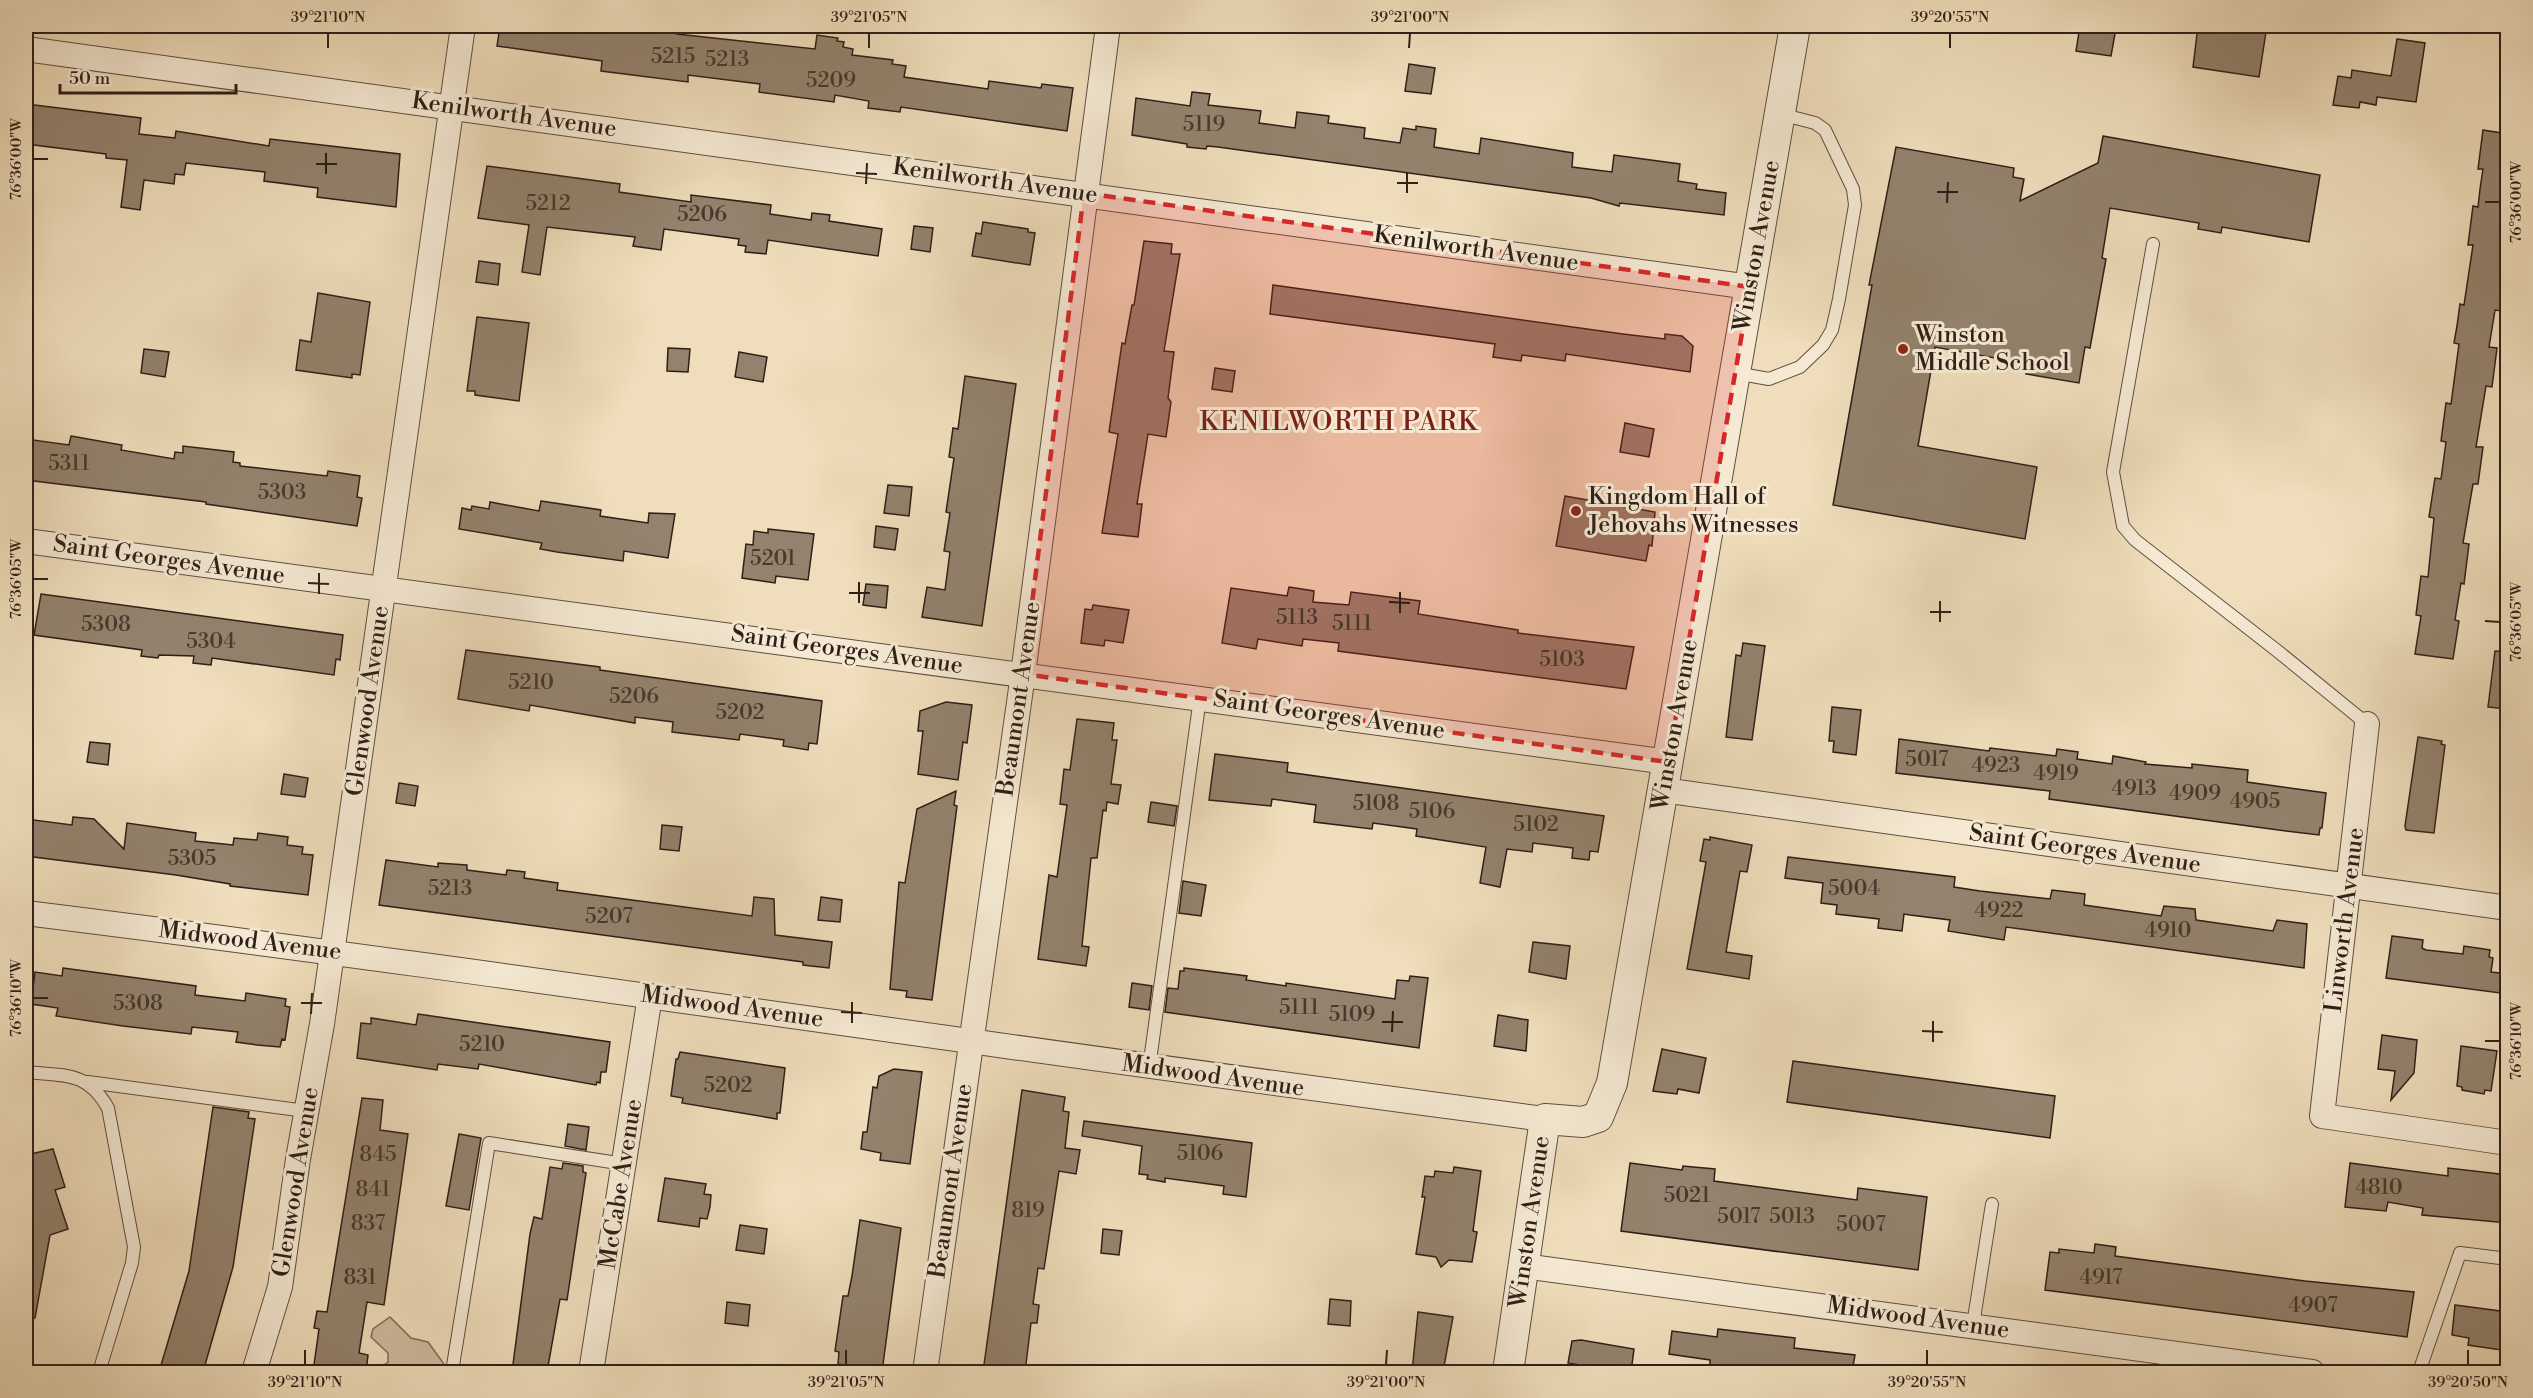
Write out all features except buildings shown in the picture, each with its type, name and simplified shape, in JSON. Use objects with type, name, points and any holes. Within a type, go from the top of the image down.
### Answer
[{"type":"street","name":"Glenwood Avenue","points":[[254,1372],[280,1287],[306,1111],[333,952],[463,26]]},
{"type":"street","name":"Beaumont Avenue","points":[[924,1372],[1023,674],[1084,194],[1108,26]]},
{"type":"street","name":"Winston Avenue","points":[[1508,1372],[1545,1119],[1583,1122],[1598,1117],[1612,1083],[1795,26]]},
{"type":"street","name":"Kenilworth Avenue","points":[[26,49],[1750,287]]},
{"type":"street","name":"Saint Georges Avenue","points":[[26,541],[1200,698],[2349,886],[2508,908]]},
{"type":"street","name":"Linworth Avenue","points":[[2367,724],[2322,1116],[2508,1143]]},
{"type":"street","name":"Midwood Avenue","points":[[26,914],[333,952],[971,1040],[1149,1068],[1545,1119]]},
{"type":"street","name":"McCabe Avenue","points":[[591,1372],[650,996]]},
{"type":"street","name":"Midwood Avenue","points":[[1523,1266],[2312,1372]]},
{"type":"lane","points":[[1735,373],[1769,379],[1800,367],[1823,345],[1832,330],[1839,299],[1855,205],[1853,189],[1825,130],[1815,123],[1780,114]]},
{"type":"lane","points":[[2153,244],[2113,472],[2123,526],[2135,540],[2280,652],[2367,724]]},
{"type":"lane","points":[[1149,1068],[1200,698]]},
{"type":"lane","points":[[26,1072],[306,1111]]},
{"type":"lane","points":[[87,1082],[99,1091],[108,1108],[134,1247],[132,1263],[99,1372]]},
{"type":"lane","points":[[452,1372],[489,1143],[624,1164]]},
{"type":"lane","points":[[1973,1325],[1992,1204]]},
{"type":"lane","points":[[2419,1372],[2460,1253],[2508,1259]]},
{"type":"highlighted area","points":[[1084,193],[1750,287],[1668,762],[1023,674]]},
{"type":"shaded area","points":[[390,1317],[411,1338],[428,1342],[444,1364],[441,1372],[374,1372],[388,1362],[388,1353],[371,1337],[373,1329]]},
{"type":"place","name":"Winston Middle School","points":[[1903,349]]},
{"type":"place","name":"Kingdom Hall of Jehovahs Witnesses","points":[[1576,511]]},
{"type":"district","name":"KENILWORTH PARK","points":[[1339,422]]}]
